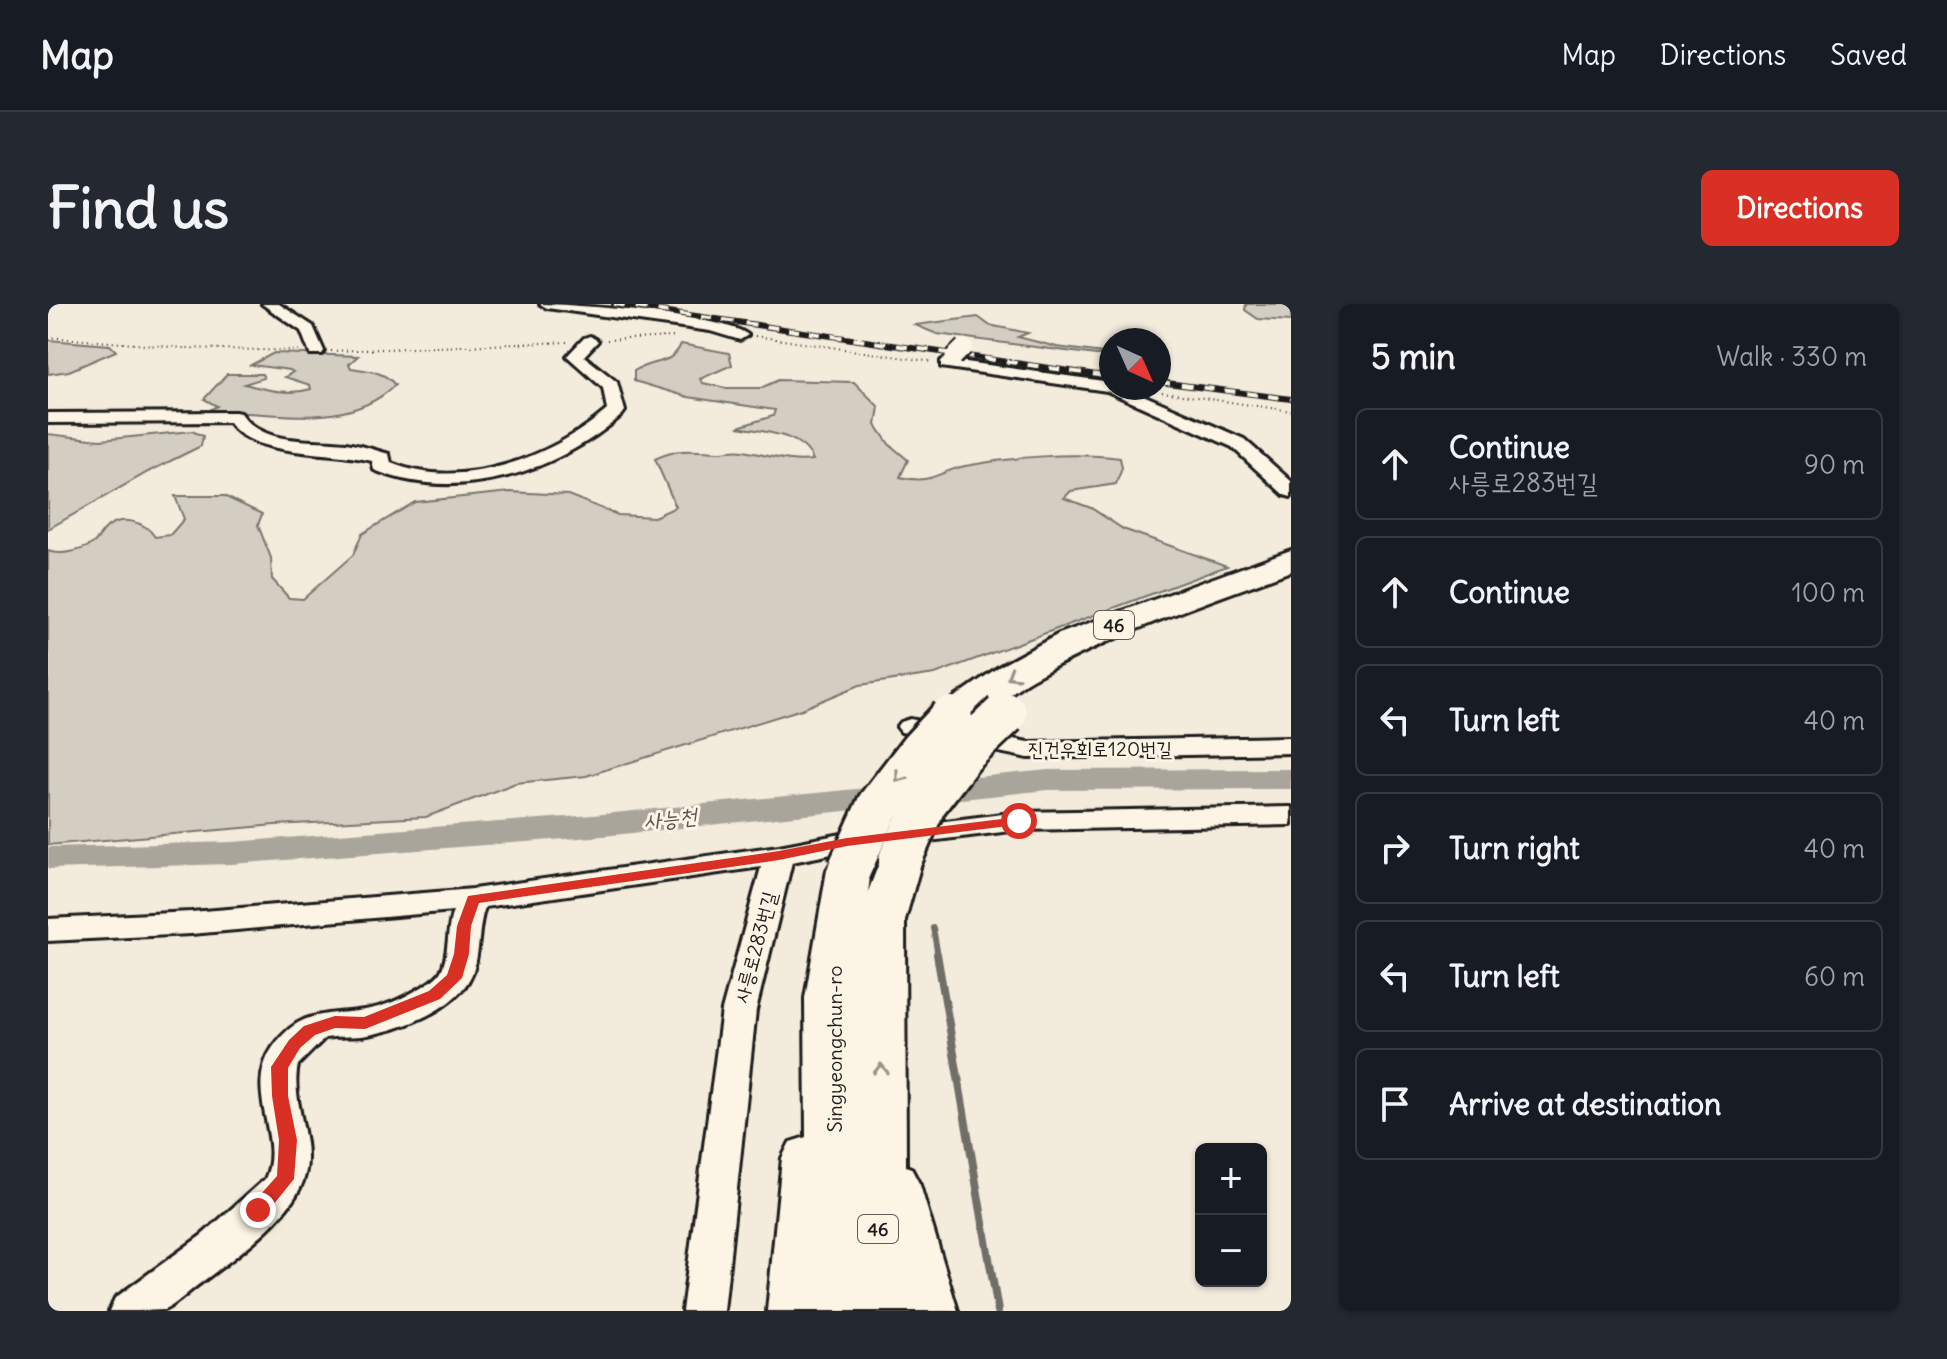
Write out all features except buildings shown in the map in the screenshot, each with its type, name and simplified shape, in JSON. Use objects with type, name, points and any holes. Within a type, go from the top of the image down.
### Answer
[{"type":"highway","name":"Singyeongchun-ro","points":[[837,1311],[830,998],[849,870],[878,806],[921,750],[951,718],[1013,674],[1072,642],[1291,560]]},
{"type":"highway","name":"46","points":[[876,1311],[882,920],[900,860],[925,803],[962,755],[1040,686],[1081,662],[1141,634],[1291,576]]},
{"type":"highway","points":[[798,1311],[812,1134],[833,1077]]},
{"type":"highway","points":[[880,1147],[927,1311]]},
{"type":"street","points":[[269,304],[308,329],[316,351]]},
{"type":"street","points":[[547,304],[700,325],[740,335]]},
{"type":"street","points":[[48,418],[70,420],[167,414],[235,417],[244,431],[272,442],[349,449],[382,458],[381,466],[411,477],[468,477],[562,451],[616,411],[611,386],[575,356],[590,341]]},
{"type":"street","points":[[963,348],[947,364],[1099,386]]},
{"type":"street","points":[[1139,400],[1238,443],[1291,491]]},
{"type":"street","name":"진건우회로120번길","points":[[910,727],[1028,750],[1291,745]]},
{"type":"street","points":[[48,930],[191,923],[473,899],[779,855],[847,842],[1019,821],[1291,816]]},
{"type":"street","name":"사릉로283번길","points":[[703,1311],[739,1010],[779,855]]},
{"type":"street","points":[[130,1311],[210,1253],[258,1210],[285,1179],[288,1140],[280,1096],[279,1067],[295,1044],[309,1031],[335,1022],[365,1023],[434,995],[454,978],[464,926],[473,899]]},
{"type":"path","points":[[1171,393],[1291,411]]},
{"type":"shaded area","points":[[1246,304],[1291,304],[1291,321],[1258,319],[1245,310]]},
{"type":"shaded area","points":[[978,317],[989,325],[1028,333],[1018,337],[1099,355],[937,334],[915,325]]},
{"type":"shaded area","points":[[48,340],[110,345],[116,351],[69,371],[48,374]]},
{"type":"shaded area","points":[[681,344],[729,353],[732,365],[700,379],[703,383],[726,388],[761,388],[778,380],[854,382],[879,407],[876,425],[889,444],[908,460],[900,477],[927,479],[965,466],[1022,458],[1082,455],[1120,458],[1122,468],[1116,484],[1071,491],[1064,498],[1091,508],[1123,529],[1227,566],[935,674],[860,685],[802,709],[586,776],[516,783],[426,817],[275,825],[48,845],[48,551],[64,553],[82,549],[94,543],[111,524],[124,521],[138,523],[155,537],[170,535],[184,519],[175,496],[224,496],[262,514],[258,525],[271,558],[272,579],[289,598],[303,599],[353,555],[362,534],[415,502],[510,492],[568,495],[618,515],[654,517],[676,507],[655,459],[664,455],[686,451],[737,450],[786,460],[813,460],[808,451],[791,439],[738,427],[773,416],[775,410],[688,397],[634,381],[634,371],[673,356]]},
{"type":"shaded area","points":[[274,353],[358,356],[349,364],[351,368],[381,374],[395,385],[375,400],[331,414],[307,416],[212,412],[211,409],[217,406],[204,399],[227,374],[262,374],[264,378],[244,384],[269,390],[294,392],[311,389],[310,385],[285,377],[293,372],[290,370],[251,365]]},
{"type":"shaded area","points":[[192,431],[203,436],[201,446],[148,472],[48,529],[48,434],[100,440]]},
{"type":"waterway","name":"사능천","points":[[48,858],[232,853],[593,826],[1048,780],[1291,779]]},
{"type":"waterway","points":[[933,928],[938,956]]},
{"type":"waterway","points":[[937,954],[998,1311]]},
{"type":"railway","points":[[614,304],[1099,375]]},
{"type":"railway","points":[[1171,384],[1291,399]]},
{"type":"route","points":[[258,1210],[285,1179],[288,1140],[280,1096],[279,1067],[295,1044],[309,1031],[335,1022],[365,1023],[390,1015],[434,995],[454,978],[464,926],[473,899],[779,855],[847,842],[1019,821]]}]
